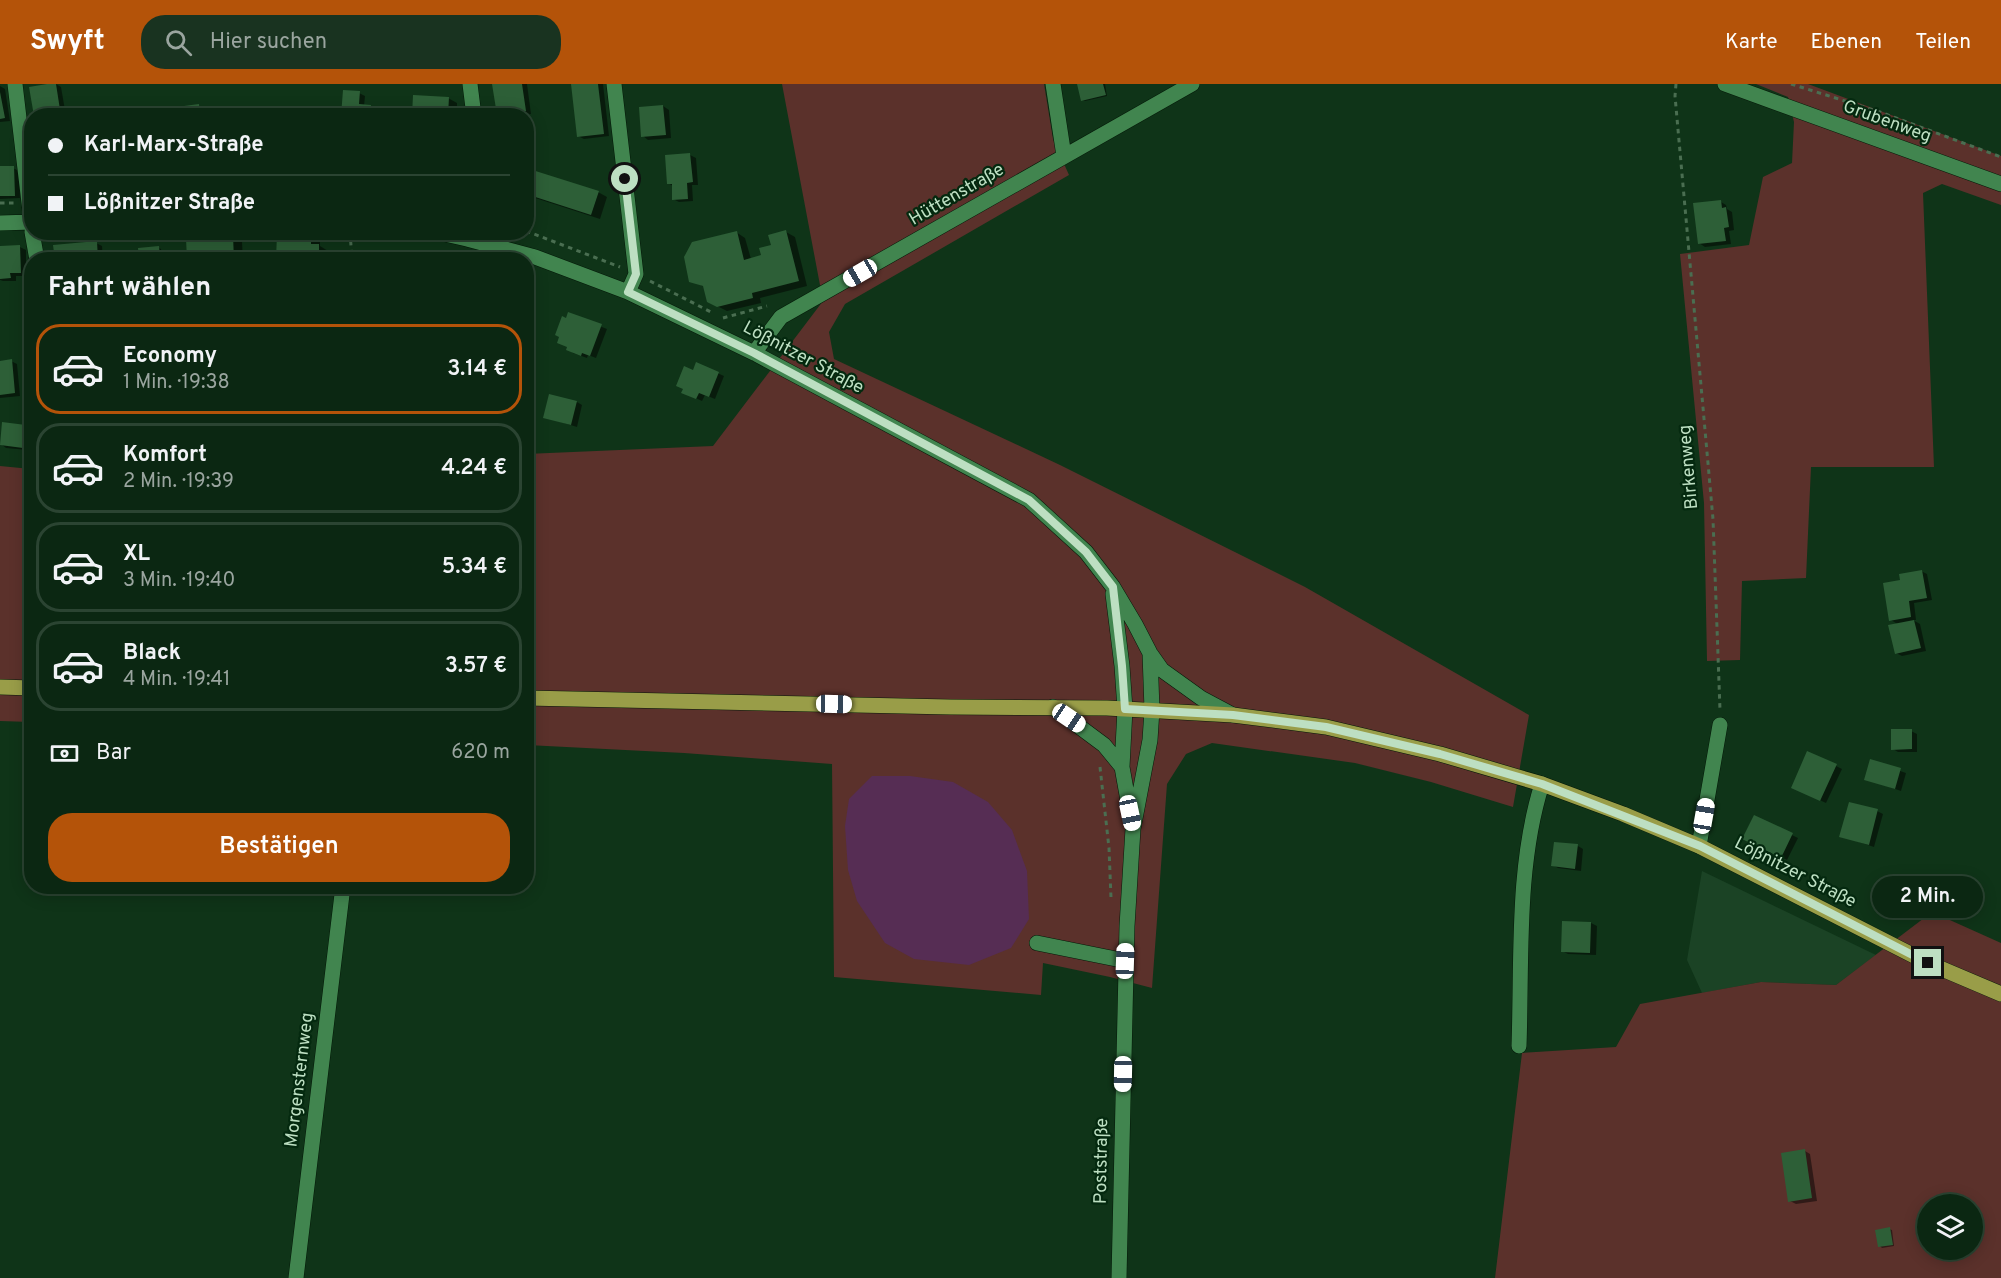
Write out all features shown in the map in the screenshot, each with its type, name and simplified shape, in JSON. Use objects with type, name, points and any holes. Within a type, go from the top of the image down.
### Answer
[{"type":"main road","points":[[0,687],[24,688]]},
{"type":"main road","name":"Lößnitzer Straße","points":[[534,698],[1125,709],[1233,715],[1326,727],[1440,754],[1542,784],[1700,846],[1928,963],[2001,994]]},
{"type":"street","points":[[15,84],[24,129]]},
{"type":"street","points":[[470,84],[473,108]]},
{"type":"street","points":[[614,84],[636,274],[628,292]]},
{"type":"street","points":[[1053,84],[1064,156]]},
{"type":"street","name":"Hüttenstraße","points":[[754,353],[781,317],[1192,84]]},
{"type":"street","name":"Grubenweg","points":[[1725,84],[2001,184]]},
{"type":"street","points":[[0,223],[24,225]]},
{"type":"street","name":"Lößnitzer Straße","points":[[481,240],[519,252]]},
{"type":"street","name":"Lößnitzer Straße","points":[[534,257],[628,292],[754,353],[1029,500],[1086,552],[1113,587],[1162,670],[1177,682],[1233,715]]},
{"type":"street","points":[[1113,587],[1125,709]]},
{"type":"street","name":"Lößnitzer Straße","points":[[1150,653],[1152,710]]},
{"type":"street","points":[[1053,708],[1104,745],[1122,767]]},
{"type":"street","name":"Poststraße","points":[[1125,709],[1122,767],[1133,829]]},
{"type":"street","name":"Poststraße","points":[[1119,1278],[1127,926],[1133,829],[1146,768],[1152,710]]},
{"type":"street","points":[[1700,846],[1720,725]]},
{"type":"street","points":[[1519,1046],[1524,864],[1533,813],[1542,784]]},
{"type":"street","name":"Morgensternweg","points":[[296,1278],[342,894]]},
{"type":"street","points":[[1037,943],[1125,961]]},
{"type":"path","name":"Birkenweg","points":[[1676,84],[1675,96],[1713,519],[1720,725]]},
{"type":"path","points":[[1791,84],[1880,112],[2001,157]]},
{"type":"path","points":[[534,234],[636,274],[723,318]]},
{"type":"path","points":[[1104,745],[1099,774],[1108,838],[1110,895],[1127,926]]},
{"type":"shaded area","points":[[782,84],[1044,84],[1053,139],[1069,175],[845,304],[829,332],[834,359],[1060,465],[1305,587],[1529,715],[1513,807],[1431,782],[1355,763],[1212,743],[1186,754],[1167,784],[1152,988],[1043,963],[1041,995],[834,977],[832,764],[534,745],[534,454],[713,446],[823,301]]},
{"type":"shaded area","points":[[1756,84],[1808,84],[2001,156],[2001,205],[1942,184],[1923,193],[1934,467],[1811,467],[1806,578],[1742,581],[1740,660],[1707,661],[1704,503],[1680,254],[1749,245],[1763,177],[1792,163],[1794,122],[1788,97]]},
{"type":"shaded area","points":[[0,466],[24,468],[24,722],[0,721]]},
{"type":"shaded area","points":[[872,776],[910,776],[953,782],[988,802],[1012,830],[1027,871],[1029,919],[1011,948],[969,965],[914,959],[885,943],[857,901],[848,870],[845,826],[849,799]]},
{"type":"shaded area","points":[[1702,871],[1876,955],[1836,985],[1761,982],[1702,993],[1687,960]]},
{"type":"shaded area","points":[[1932,912],[2001,943],[2001,1278],[1495,1278],[1522,1053],[1616,1047],[1640,1004],[1761,982],[1836,985]]},
{"type":"building","points":[[56,84],[60,108],[33,108],[29,87]]},
{"type":"building","points":[[492,84],[522,84],[526,108],[496,108]]},
{"type":"building","points":[[571,84],[598,84],[604,134],[577,137]]},
{"type":"building","points":[[1077,84],[1103,84],[1106,95],[1081,101]]},
{"type":"building","points":[[343,90],[360,91],[359,104],[371,105],[371,108],[342,108]]},
{"type":"building","points":[[0,92],[5,118],[0,119]]},
{"type":"building","points":[[413,95],[449,97],[448,108],[412,108]]},
{"type":"building","points":[[199,104],[199,108],[169,108]]},
{"type":"building","points":[[663,105],[666,135],[641,137],[639,107]]},
{"type":"building","points":[[690,153],[693,182],[687,183],[688,199],[672,200],[672,184],[667,184],[665,155]]},
{"type":"building","points":[[0,166],[14,166],[15,196],[0,196]]},
{"type":"building","points":[[534,171],[599,191],[591,215],[534,197]]},
{"type":"building","points":[[1721,200],[1722,208],[1726,207],[1729,227],[1724,228],[1726,241],[1698,244],[1693,203]]},
{"type":"building","points":[[786,230],[799,281],[752,293],[753,298],[717,307],[707,302],[703,286],[689,282],[684,257],[692,242],[737,231],[744,260],[761,255],[759,248],[771,245],[768,235]]},
{"type":"building","points":[[186,240],[233,240],[234,252],[187,252]]},
{"type":"building","points":[[277,240],[311,240],[311,244],[319,244],[319,251],[327,252],[276,252]]},
{"type":"building","points":[[97,241],[98,252],[54,252],[53,245]]},
{"type":"building","points":[[20,245],[21,273],[10,273],[11,278],[0,279],[0,246]]},
{"type":"building","points":[[159,246],[160,252],[138,252],[138,248]]},
{"type":"building","points":[[568,312],[602,324],[590,356],[582,353],[581,356],[566,350],[567,347],[557,343],[559,337],[555,335],[562,316],[566,318]]},
{"type":"building","points":[[12,359],[15,393],[0,395],[0,361]]},
{"type":"building","points":[[696,362],[719,372],[709,397],[699,393],[696,399],[681,393],[683,389],[676,386],[684,366],[693,370]]},
{"type":"building","points":[[549,394],[577,401],[571,425],[543,418]]},
{"type":"building","points":[[2,422],[24,425],[23,448],[0,445]]},
{"type":"building","points":[[1922,570],[1927,598],[1909,601],[1911,617],[1889,621],[1883,583],[1900,580],[1899,574]]},
{"type":"building","points":[[1914,620],[1921,648],[1895,654],[1888,625]]},
{"type":"building","points":[[1891,729],[1912,729],[1912,749],[1891,750]]},
{"type":"building","points":[[1807,751],[1837,764],[1820,801],[1791,788]]},
{"type":"building","points":[[1870,759],[1901,768],[1895,789],[1864,780]]},
{"type":"building","points":[[1849,802],[1878,809],[1869,845],[1839,837]]},
{"type":"building","points":[[1754,815],[1793,833],[1781,858],[1742,839]]},
{"type":"building","points":[[1554,842],[1578,844],[1575,869],[1551,866]]},
{"type":"building","points":[[1562,921],[1591,922],[1590,953],[1561,952]]},
{"type":"building","points":[[1805,1149],[1812,1198],[1788,1202],[1781,1153]]},
{"type":"building","points":[[1890,1227],[1893,1245],[1878,1247],[1875,1230]]},
{"type":"route","points":[[625,179],[636,274],[628,292],[754,353],[1029,500],[1086,552],[1113,587],[1125,709],[1233,715],[1326,727],[1440,754],[1542,784],[1700,846],[1928,963]]}]
